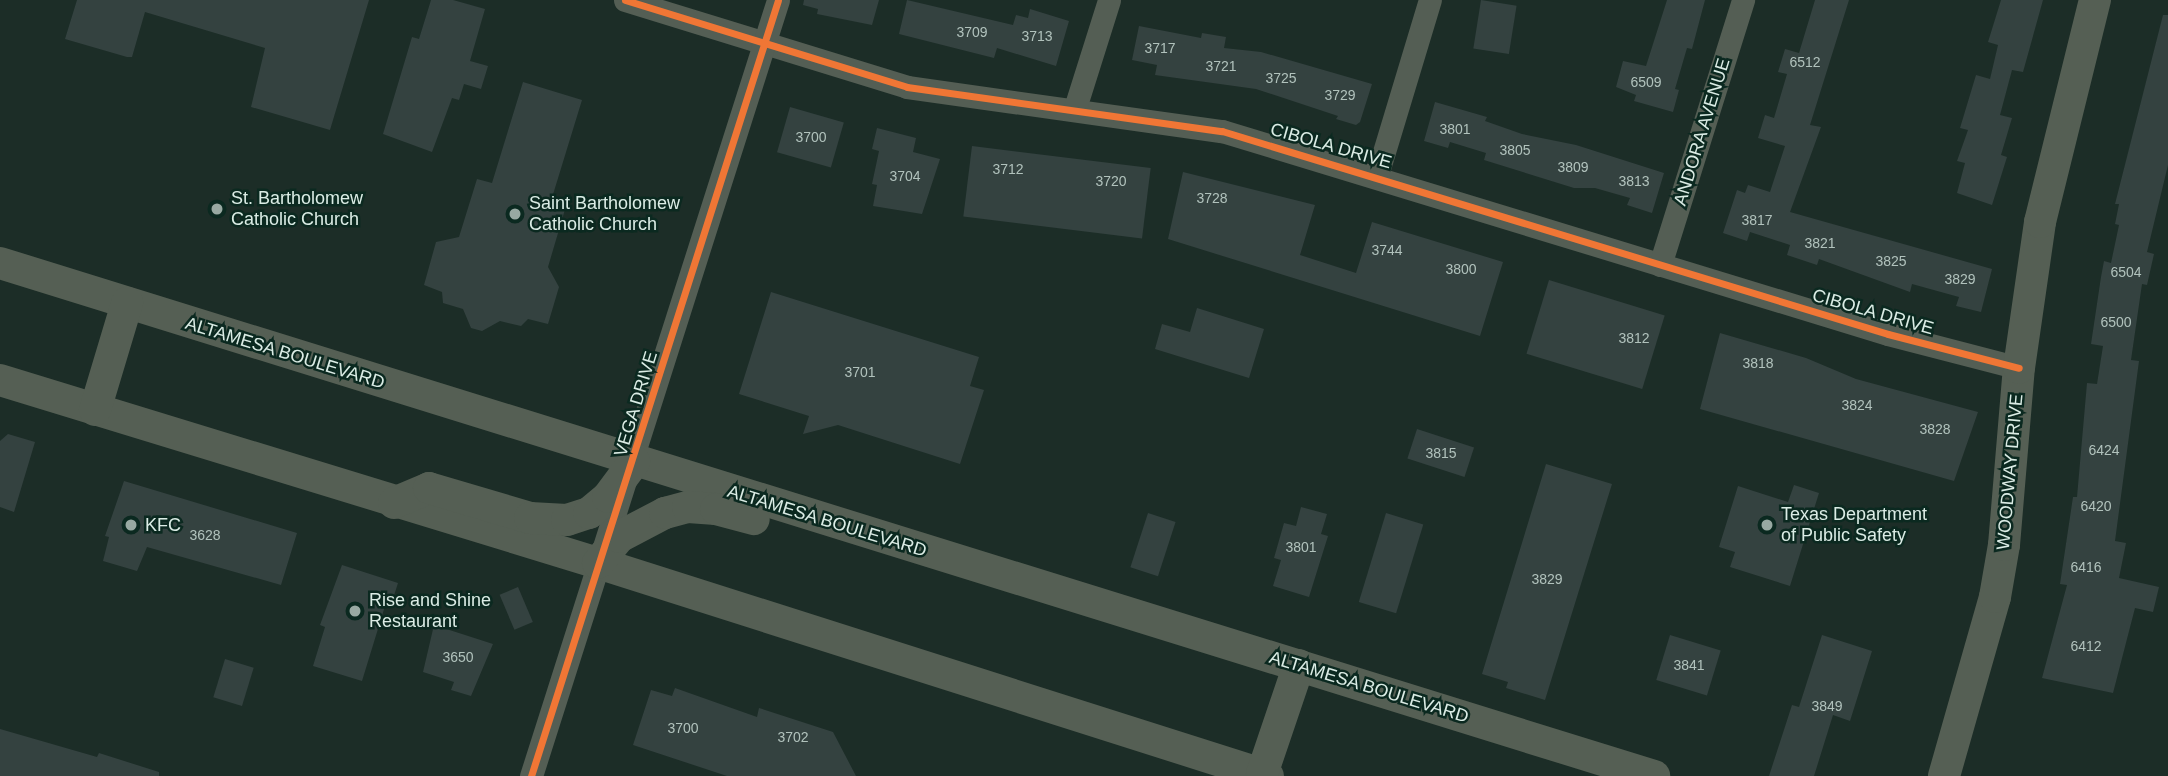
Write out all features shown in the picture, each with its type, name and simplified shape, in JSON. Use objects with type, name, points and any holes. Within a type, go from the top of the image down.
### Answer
[{"type":"main road","name":"WOODWAY DRIVE","points":[[1944,776],[1999,577],[2019,368],[2053,158],[2095,0]]},
{"type":"main road","name":"ALTAMESA BOULEVARD","points":[[0,263],[634,462],[1298,665],[1578,765],[1654,776]]},
{"type":"main road","points":[[95,410],[127,303]]},
{"type":"main road","points":[[0,380],[394,503],[598,563],[1265,775],[1298,665]]},
{"type":"main road","points":[[394,503],[429,488],[530,518],[567,520],[589,513],[607,497],[634,462]]},
{"type":"main road","points":[[598,563],[619,537],[665,513],[688,507],[716,509],[804,533],[865,533]]},
{"type":"street","name":"CIBOLA DRIVE","points":[[625,0],[907,87],[1075,108],[1222,131],[1377,175],[1888,334],[2019,368]]},
{"type":"street","name":"VEGA DRIVE","points":[[531,776],[598,563],[634,462],[778,0]]},
{"type":"street","points":[[1075,108],[1109,0]]},
{"type":"street","points":[[1377,175],[1430,0]]},
{"type":"street","name":"ANDORA AVENUE","points":[[1660,265],[1743,0]]},
{"type":"building","points":[[77,0],[369,0],[330,130],[251,107],[265,48],[145,12],[132,57],[127,57],[65,39]]},
{"type":"building","points":[[431,0],[453,0],[485,9],[470,61],[488,66],[481,89],[464,84],[459,100],[452,98],[432,152],[383,134],[412,37],[419,39]]},
{"type":"building","points":[[804,0],[879,0],[872,25],[817,14],[818,9],[803,5]]},
{"type":"building","points":[[907,0],[1013,25],[1016,15],[1028,18],[1030,9],[1069,21],[1056,66],[997,48],[994,58],[899,34]]},
{"type":"building","points":[[1481,0],[1517,6],[1509,54],[1473,48]]},
{"type":"building","points":[[1667,0],[1705,0],[1692,49],[1687,48],[1675,89],[1679,90],[1673,112],[1634,101],[1636,95],[1616,87],[1623,61],[1646,66]]},
{"type":"building","points":[[1815,0],[1849,0],[1810,125],[1821,127],[1790,212],[1992,269],[1981,312],[1956,306],[1959,297],[1912,284],[1910,292],[1819,259],[1817,265],[1787,255],[1790,245],[1750,232],[1747,241],[1723,233],[1737,190],[1745,193],[1748,185],[1770,192],[1785,146],[1758,138],[1765,115],[1774,118],[1787,74],[1778,72],[1785,49],[1799,53]]},
{"type":"building","points":[[2001,0],[2043,0],[2023,72],[2012,70],[2000,115],[2012,118],[2001,155],[2007,157],[1992,205],[1957,193],[1965,163],[1957,161],[1968,130],[1960,128],[1976,75],[1990,79],[1998,45],[1988,42]]},
{"type":"building","points":[[2163,15],[2168,15],[2168,165],[2147,252],[2154,254],[2147,285],[2142,284],[2131,360],[2139,361],[2115,541],[2126,543],[2119,578],[2159,587],[2153,612],[2135,608],[2113,693],[2042,678],[2067,585],[2060,584],[2073,497],[2077,497],[2087,383],[2097,384],[2103,346],[2091,344],[2101,277],[2104,261],[2111,263],[2119,225],[2115,224],[2119,204],[2115,204]]},
{"type":"building","points":[[1139,26],[1201,38],[1202,33],[1226,37],[1224,48],[1261,52],[1372,84],[1360,122],[1356,125],[1336,119],[1338,116],[1256,89],[1155,75],[1157,65],[1132,60]]},
{"type":"building","name":"Saint Bartholomew Catholic Church","points":[[523,82],[582,100],[551,201],[566,206],[548,267],[559,287],[548,324],[528,319],[521,326],[500,321],[482,331],[471,328],[463,309],[443,303],[442,292],[424,285],[436,242],[459,237],[477,179],[492,183]]},
{"type":"building","points":[[1435,102],[1487,117],[1485,121],[1522,134],[1576,145],[1664,173],[1652,213],[1627,205],[1630,198],[1595,188],[1574,188],[1484,160],[1486,153],[1450,142],[1448,148],[1424,141]]},
{"type":"building","points":[[790,107],[844,122],[831,168],[777,152]]},
{"type":"building","points":[[877,128],[916,138],[913,152],[940,159],[922,214],[873,206],[877,185],[872,184],[879,151],[872,149]]},
{"type":"building","points":[[972,146],[1151,168],[1142,238],[963,216]]},
{"type":"building","points":[[1183,172],[1315,205],[1300,255],[1356,273],[1372,222],[1503,262],[1480,336],[1168,239]]},
{"type":"building","points":[[1549,280],[1665,315],[1642,389],[1526,354]]},
{"type":"building","points":[[771,292],[979,357],[970,386],[984,390],[960,464],[838,425],[803,434],[809,416],[739,394]]},
{"type":"building","points":[[1197,308],[1264,329],[1249,378],[1155,349],[1162,324],[1190,332]]},
{"type":"building","points":[[1720,333],[1806,358],[1856,379],[1978,412],[1954,481],[1700,409]]},
{"type":"building","points":[[1417,429],[1474,448],[1464,477],[1407,458]]},
{"type":"building","points":[[8,434],[35,442],[14,512],[0,507],[0,441]]},
{"type":"building","points":[[1546,464],[1612,484],[1545,700],[1506,688],[1508,682],[1482,674]]},
{"type":"building","points":[[124,481],[297,533],[281,585],[147,547],[137,571],[103,561],[109,537],[105,536]]},
{"type":"building","name":"Texas Department of Public Safety","points":[[1794,485],[1819,493],[1790,586],[1730,567],[1735,552],[1719,547],[1738,486],[1788,502]]},
{"type":"building","points":[[1301,507],[1327,514],[1321,534],[1328,536],[1309,597],[1273,586],[1281,560],[1274,558],[1284,523],[1296,526]]},
{"type":"building","points":[[1148,513],[1176,522],[1158,576],[1130,567]]},
{"type":"building","points":[[1386,513],[1423,524],[1396,613],[1359,602]]},
{"type":"building","points":[[342,565],[398,583],[390,608],[385,606],[362,681],[313,666],[325,627],[320,625]]},
{"type":"building","points":[[518,587],[533,622],[514,630],[500,595]]},
{"type":"building","points":[[434,625],[493,644],[471,696],[451,690],[454,682],[423,672]]},
{"type":"building","points":[[1670,635],[1721,650],[1707,695],[1656,680]]},
{"type":"building","points":[[1822,635],[1872,651],[1850,721],[1833,715],[1814,776],[1769,776],[1792,705],[1799,707]]},
{"type":"building","points":[[225,659],[254,668],[242,706],[213,697]]},
{"type":"building","points":[[675,688],[757,717],[759,708],[833,732],[856,776],[727,776],[633,745],[651,690],[672,696]]},
{"type":"building","points":[[0,729],[97,757],[99,753],[159,772],[159,776],[0,776]]},
{"type":"cycle path","points":[[625,0],[907,87],[1222,131],[1888,334],[2019,368]]},
{"type":"cycle path","points":[[531,776],[778,0]]},
{"type":"place","name":"St. Bartholomew Catholic Church","points":[[217,209]]},
{"type":"place","name":"Saint Bartholomew Catholic Church","points":[[515,214]]},
{"type":"place","name":"KFC","points":[[131,525]]},
{"type":"place","name":"Texas Department of Public Safety","points":[[1767,525]]},
{"type":"place","name":"Rise and Shine Restaurant","points":[[355,611]]}]
